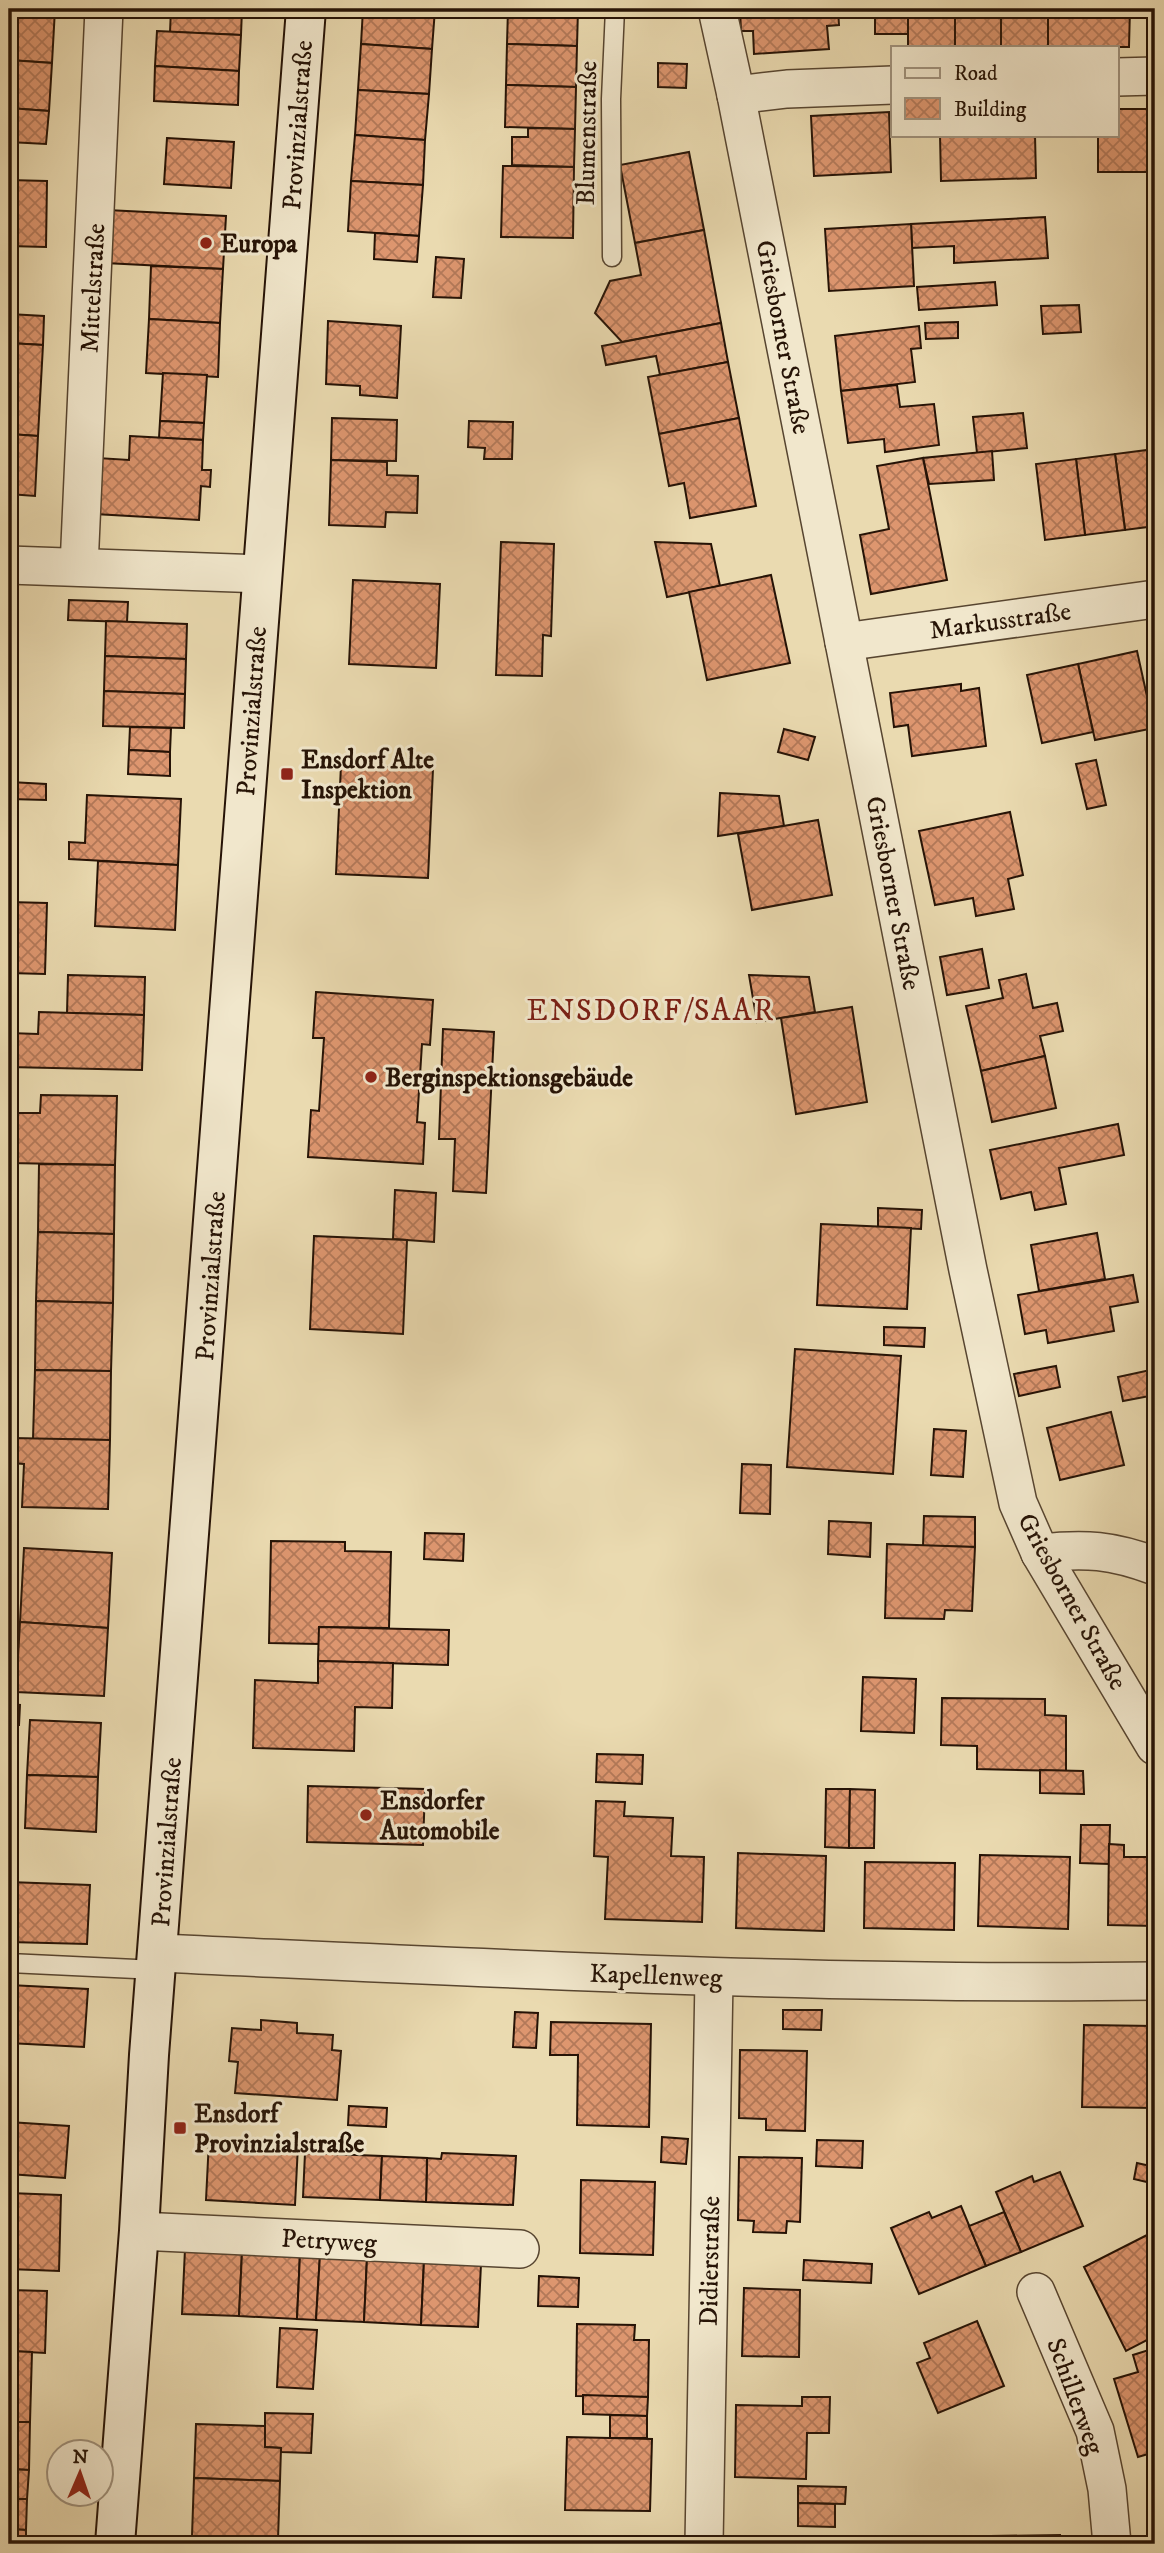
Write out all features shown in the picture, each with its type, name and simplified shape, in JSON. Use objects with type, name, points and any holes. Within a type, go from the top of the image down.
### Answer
[{"type":"main road","name":"Provinzialstraße","points":[[115,2544],[139,2231],[149,2055],[306,9]]},
{"type":"street","name":"Mittelstraße","points":[[79,567],[104,9]]},
{"type":"street","name":"Griesborner Straße","points":[[717,9],[998,1417],[1018,1503],[1040,1553],[1155,1746]]},
{"type":"street","points":[[1118,77],[1155,76]]},
{"type":"street","points":[[736,95],[787,89],[891,85]]},
{"type":"street","points":[[9,565],[261,574]]},
{"type":"street","name":"Markusstraße","points":[[844,642],[1155,599]]},
{"type":"street","points":[[1040,1553],[1074,1549],[1122,1554],[1155,1566]]},
{"type":"street","name":"Kapellenweg","points":[[157,1961],[714,1978],[1062,1983],[1155,1981]]},
{"type":"street","name":"Didierstraße","points":[[704,2544],[714,1978]]},
{"type":"street","name":"Petryweg","points":[[139,2231],[520,2249]]},
{"type":"street","name":"Schillerweg","points":[[1036,2292],[1095,2431],[1107,2489],[1112,2544]]},
{"type":"lane","name":"Blumenstraße","points":[[612,257],[611,99],[615,9]]},
{"type":"lane","points":[[9,1963],[157,1961]]},
{"type":"building","points":[[9,9],[55,9],[52,63],[9,60]]},
{"type":"building","points":[[171,9],[242,9],[241,35],[170,32]]},
{"type":"building","points":[[363,9],[435,9],[432,49],[361,44]]},
{"type":"building","points":[[508,9],[578,9],[577,46],[507,44]]},
{"type":"building","points":[[740,9],[838,9],[839,25],[827,26],[829,49],[754,54],[753,31],[741,31]]},
{"type":"building","points":[[875,9],[908,9],[908,34],[875,34]]},
{"type":"building","points":[[908,9],[955,9],[955,46],[908,46]]},
{"type":"building","points":[[955,9],[1001,9],[1001,46],[955,46]]},
{"type":"building","points":[[1001,9],[1048,9],[1048,46],[1001,46]]},
{"type":"building","points":[[1048,9],[1130,9],[1129,47],[1048,46]]},
{"type":"building","points":[[157,31],[241,35],[239,71],[155,66]]},
{"type":"building","points":[[361,44],[432,49],[429,94],[358,90]]},
{"type":"building","points":[[507,44],[577,46],[576,87],[506,85]]},
{"type":"building","points":[[9,60],[52,63],[49,111],[9,108]]},
{"type":"building","points":[[658,63],[687,64],[686,88],[658,87]]},
{"type":"building","points":[[155,66],[239,71],[238,105],[154,101]]},
{"type":"building","points":[[506,85],[576,87],[575,129],[505,127]]},
{"type":"building","points":[[358,90],[429,94],[425,140],[355,135]]},
{"type":"building","points":[[9,108],[49,111],[46,144],[9,142]]},
{"type":"building","points":[[1118,109],[1151,109],[1152,172],[1098,172],[1098,136],[1118,136]]},
{"type":"building","points":[[1151,109],[1155,109],[1155,172],[1152,172]]},
{"type":"building","points":[[889,112],[891,172],[814,176],[811,116]]},
{"type":"building","points":[[528,128],[575,129],[574,167],[512,165],[512,137],[528,137]]},
{"type":"building","points":[[355,135],[425,140],[423,185],[351,181]]},
{"type":"building","points":[[940,136],[1035,136],[1036,178],[941,181]]},
{"type":"building","points":[[167,138],[234,142],[231,188],[164,184]]},
{"type":"building","points":[[689,152],[704,230],[635,243],[620,165]]},
{"type":"building","points":[[503,166],[574,167],[573,238],[501,237]]},
{"type":"building","points":[[9,180],[47,181],[46,247],[9,246]]},
{"type":"building","points":[[351,181],[423,185],[419,236],[348,231]]},
{"type":"building","points":[[107,210],[226,216],[223,269],[105,263]]},
{"type":"building","points":[[1045,217],[1048,258],[954,263],[954,246],[912,248],[911,224]]},
{"type":"building","points":[[911,224],[914,286],[829,291],[825,229]]},
{"type":"building","points":[[704,230],[721,323],[622,342],[595,313],[610,281],[641,275],[635,243]]},
{"type":"building","points":[[375,233],[419,236],[417,262],[374,259]]},
{"type":"building","points":[[436,257],[464,259],[461,298],[433,297]]},
{"type":"building","points":[[151,266],[223,269],[220,323],[149,319]]},
{"type":"building","points":[[995,282],[997,305],[919,310],[917,287]]},
{"type":"building","points":[[1079,305],[1081,332],[1043,334],[1041,306]]},
{"type":"building","points":[[9,314],[44,316],[43,345],[9,343]]},
{"type":"building","points":[[149,319],[220,323],[218,377],[146,373]]},
{"type":"building","points":[[328,321],[401,326],[397,398],[360,395],[360,386],[326,384]]},
{"type":"building","points":[[958,322],[958,338],[926,339],[925,323]]},
{"type":"building","points":[[721,323],[728,362],[660,375],[656,356],[606,365],[602,346]]},
{"type":"building","points":[[919,326],[921,348],[911,349],[915,382],[841,391],[835,336]]},
{"type":"building","points":[[9,343],[43,345],[38,436],[9,434]]},
{"type":"building","points":[[728,362],[739,418],[659,434],[648,377]]},
{"type":"building","points":[[163,373],[207,375],[204,423],[160,421]]},
{"type":"building","points":[[897,385],[900,407],[934,404],[939,445],[885,452],[884,439],[848,443],[841,391]]},
{"type":"building","points":[[1023,413],[1027,448],[977,453],[973,417]]},
{"type":"building","points":[[332,418],[397,420],[396,461],[331,460]]},
{"type":"building","points":[[739,418],[756,506],[690,518],[684,483],[669,486],[659,434]]},
{"type":"building","points":[[160,421],[204,423],[203,440],[159,438]]},
{"type":"building","points":[[469,421],[513,422],[512,459],[484,459],[485,448],[468,447]]},
{"type":"building","points":[[9,434],[38,436],[35,496],[9,494]]},
{"type":"building","points":[[130,436],[203,440],[202,470],[211,470],[210,487],[201,486],[199,520],[95,514],[98,458],[129,460]]},
{"type":"building","points":[[1155,449],[1155,526],[1125,530],[1115,454]]},
{"type":"building","points":[[992,451],[994,480],[929,484],[923,458]]},
{"type":"building","points":[[1115,454],[1125,530],[1085,535],[1076,459]]},
{"type":"building","points":[[923,458],[947,580],[871,594],[860,535],[889,529],[877,466]]},
{"type":"building","points":[[1076,459],[1085,535],[1045,540],[1036,464]]},
{"type":"building","points":[[331,460],[387,462],[387,475],[418,476],[417,513],[386,512],[385,527],[329,525]]},
{"type":"building","points":[[501,542],[554,544],[551,636],[543,635],[542,676],[496,675]]},
{"type":"building","points":[[655,542],[711,544],[720,586],[667,597]]},
{"type":"building","points":[[771,575],[790,663],[707,680],[689,592]]},
{"type":"building","points":[[353,580],[440,584],[436,668],[349,664]]},
{"type":"building","points":[[69,600],[128,602],[127,622],[68,620]]},
{"type":"building","points":[[9,616],[16,616],[15,687],[9,687]]},
{"type":"building","points":[[106,621],[187,624],[186,659],[105,656]]},
{"type":"building","points":[[1137,651],[1154,728],[1095,740],[1078,664]]},
{"type":"building","points":[[105,656],[186,659],[185,694],[104,691]]},
{"type":"building","points":[[1078,664],[1093,732],[1042,743],[1027,675]]},
{"type":"building","points":[[961,684],[961,691],[979,688],[986,746],[912,756],[908,725],[894,727],[890,693]]},
{"type":"building","points":[[104,691],[185,694],[184,728],[103,726]]},
{"type":"building","points":[[130,727],[171,728],[170,752],[129,750]]},
{"type":"building","points":[[784,729],[815,737],[808,760],[778,752]]},
{"type":"building","points":[[129,750],[170,752],[170,776],[128,774]]},
{"type":"building","points":[[1096,760],[1106,805],[1087,809],[1076,764]]},
{"type":"building","points":[[1155,764],[1155,791],[1148,766]]},
{"type":"building","points":[[341,765],[433,769],[428,878],[336,874]]},
{"type":"building","points":[[10,782],[46,784],[46,800],[10,799]]},
{"type":"building","points":[[720,793],[779,796],[784,826],[718,836]]},
{"type":"building","points":[[87,795],[181,799],[178,865],[69,859],[69,842],[85,843]]},
{"type":"building","points":[[1010,812],[1023,875],[1008,879],[1014,909],[976,916],[973,898],[935,905],[919,831]]},
{"type":"building","points":[[818,820],[832,895],[752,910],[738,834]]},
{"type":"building","points":[[98,861],[178,865],[175,930],[95,926]]},
{"type":"building","points":[[9,902],[47,903],[45,974],[9,973]]},
{"type":"building","points":[[982,949],[989,988],[947,995],[940,957]]},
{"type":"building","points":[[1026,974],[1033,1008],[1057,1003],[1063,1031],[1040,1036],[1045,1056],[981,1071],[966,1006],[1003,998],[999,980]]},
{"type":"building","points":[[68,975],[145,977],[144,1015],[67,1013]]},
{"type":"building","points":[[749,975],[809,977],[815,1012],[757,1022]]},
{"type":"building","name":"Berginspektionsgebäude","points":[[316,992],[433,1000],[430,1045],[422,1044],[417,1122],[425,1123],[423,1164],[308,1157],[311,1110],[319,1111],[324,1038],[313,1038]]},
{"type":"building","points":[[852,1007],[867,1102],[796,1114],[781,1018]]},
{"type":"building","points":[[39,1012],[144,1015],[142,1070],[9,1067],[9,1033],[38,1034]]},
{"type":"building","points":[[443,1029],[494,1032],[486,1193],[453,1191],[455,1139],[439,1139]]},
{"type":"building","points":[[1045,1056],[1056,1108],[992,1122],[981,1071]]},
{"type":"building","points":[[41,1095],[117,1096],[115,1165],[9,1163],[10,1113],[40,1113]]},
{"type":"building","points":[[1118,1124],[1124,1155],[1059,1168],[1066,1204],[1035,1210],[1031,1192],[1001,1199],[990,1150]]},
{"type":"building","points":[[39,1164],[115,1165],[114,1234],[38,1232]]},
{"type":"building","points":[[395,1190],[436,1193],[434,1242],[393,1239]]},
{"type":"building","points":[[878,1208],[922,1210],[921,1229],[878,1227]]},
{"type":"building","points":[[821,1224],[911,1228],[907,1309],[817,1305]]},
{"type":"building","points":[[38,1232],[114,1234],[113,1303],[36,1301]]},
{"type":"building","points":[[1097,1233],[1105,1279],[1039,1291],[1031,1245]]},
{"type":"building","points":[[314,1236],[407,1240],[403,1334],[310,1329]]},
{"type":"building","points":[[1133,1275],[1138,1302],[1110,1307],[1114,1331],[1048,1343],[1046,1330],[1025,1334],[1018,1295]]},
{"type":"building","points":[[36,1301],[113,1303],[111,1371],[35,1370]]},
{"type":"building","points":[[884,1327],[925,1328],[924,1347],[884,1345]]},
{"type":"building","points":[[795,1349],[901,1356],[893,1474],[787,1467]]},
{"type":"building","points":[[1056,1366],[1060,1387],[1019,1396],[1014,1374]]},
{"type":"building","points":[[1155,1369],[1155,1395],[1123,1401],[1118,1377]]},
{"type":"building","points":[[35,1370],[111,1371],[110,1440],[33,1439]]},
{"type":"building","points":[[1111,1412],[1124,1465],[1060,1480],[1047,1428]]},
{"type":"building","points":[[934,1429],[966,1431],[963,1477],[931,1475]]},
{"type":"building","points":[[13,1438],[110,1440],[108,1509],[22,1507],[24,1464],[12,1463]]},
{"type":"building","points":[[742,1464],[771,1465],[770,1514],[740,1513]]},
{"type":"building","points":[[924,1516],[975,1517],[975,1547],[923,1546]]},
{"type":"building","points":[[829,1521],[871,1523],[870,1557],[828,1554]]},
{"type":"building","points":[[425,1533],[464,1534],[463,1561],[424,1559]]},
{"type":"building","points":[[271,1541],[345,1542],[345,1551],[391,1552],[389,1628],[319,1627],[319,1644],[269,1643]]},
{"type":"building","points":[[887,1544],[975,1547],[972,1611],[945,1610],[944,1619],[885,1618]]},
{"type":"building","points":[[24,1548],[112,1553],[108,1628],[20,1622]]},
{"type":"building","points":[[20,1622],[108,1628],[104,1696],[16,1692]]},
{"type":"building","points":[[319,1627],[449,1630],[448,1665],[318,1661]]},
{"type":"building","points":[[318,1661],[393,1663],[392,1708],[355,1707],[354,1751],[253,1748],[255,1680],[318,1683]]},
{"type":"building","points":[[863,1677],[916,1679],[914,1733],[861,1731]]},
{"type":"building","points":[[942,1698],[1045,1699],[1045,1715],[1066,1716],[1066,1771],[977,1769],[977,1746],[941,1745]]},
{"type":"building","points":[[9,1704],[20,1705],[19,1725],[9,1725]]},
{"type":"building","points":[[30,1720],[101,1723],[98,1777],[27,1775]]},
{"type":"building","points":[[597,1754],[643,1755],[642,1784],[596,1782]]},
{"type":"building","points":[[1040,1770],[1083,1771],[1084,1794],[1040,1793]]},
{"type":"building","points":[[27,1775],[98,1777],[96,1832],[25,1828]]},
{"type":"building","name":"Ensdorfer Automobile","points":[[308,1786],[425,1789],[423,1845],[307,1842]]},
{"type":"building","points":[[826,1789],[850,1789],[849,1848],[825,1847]]},
{"type":"building","points":[[850,1789],[875,1790],[874,1848],[849,1848]]},
{"type":"building","points":[[596,1801],[625,1802],[624,1816],[673,1818],[671,1856],[704,1857],[702,1922],[605,1919],[608,1857],[594,1856]]},
{"type":"building","points":[[1081,1825],[1110,1825],[1109,1864],[1080,1863]]},
{"type":"building","points":[[1109,1844],[1124,1845],[1124,1857],[1155,1857],[1155,1926],[1108,1925]]},
{"type":"building","points":[[738,1853],[826,1856],[824,1931],[736,1928]]},
{"type":"building","points":[[980,1855],[1070,1857],[1068,1929],[978,1926]]},
{"type":"building","points":[[865,1862],[955,1863],[954,1930],[864,1928]]},
{"type":"building","points":[[9,1882],[90,1885],[87,1944],[9,1942]]},
{"type":"building","points":[[9,1985],[88,1989],[84,2047],[9,2043]]},
{"type":"building","points":[[783,2010],[822,2010],[821,2030],[783,2029]]},
{"type":"building","points":[[515,2012],[538,2013],[536,2048],[513,2047]]},
{"type":"building","points":[[261,2020],[297,2023],[297,2033],[333,2035],[332,2050],[341,2051],[337,2100],[235,2093],[238,2062],[229,2061],[232,2028],[261,2030]]},
{"type":"building","points":[[551,2022],[651,2024],[649,2127],[577,2125],[578,2055],[550,2055]]},
{"type":"building","points":[[1084,2025],[1155,2026],[1155,2108],[1082,2107]]},
{"type":"building","points":[[740,2050],[807,2051],[805,2131],[766,2130],[766,2119],[739,2118]]},
{"type":"building","points":[[349,2106],[387,2108],[386,2127],[348,2125]]},
{"type":"building","points":[[9,2122],[69,2126],[65,2178],[9,2174]]},
{"type":"building","points":[[662,2137],[688,2139],[686,2164],[661,2162]]},
{"type":"building","points":[[209,2140],[298,2145],[295,2205],[206,2200]]},
{"type":"building","points":[[817,2140],[863,2141],[862,2168],[816,2166]]},
{"type":"building","points":[[305,2153],[382,2156],[380,2200],[303,2197]]},
{"type":"building","points":[[442,2153],[516,2156],[513,2205],[426,2202],[427,2158],[441,2159]]},
{"type":"building","points":[[382,2156],[427,2158],[426,2202],[380,2200]]},
{"type":"building","points":[[739,2157],[802,2158],[800,2222],[787,2221],[786,2233],[753,2232],[754,2221],[738,2220]]},
{"type":"building","points":[[1137,2163],[1155,2167],[1155,2184],[1134,2179]]},
{"type":"building","points":[[1060,2172],[1083,2226],[1021,2252],[996,2192],[1032,2176],[1034,2182]]},
{"type":"building","points":[[581,2180],[655,2182],[653,2255],[580,2253]]},
{"type":"building","points":[[9,2193],[61,2195],[59,2271],[9,2269]]},
{"type":"building","points":[[961,2206],[986,2266],[919,2294],[891,2228],[929,2212],[932,2218]]},
{"type":"building","points":[[1004,2212],[1021,2252],[986,2266],[969,2226]]},
{"type":"building","points":[[1155,2231],[1155,2336],[1126,2351],[1084,2267]]},
{"type":"building","points":[[185,2249],[242,2252],[239,2316],[182,2314]]},
{"type":"building","points":[[242,2252],[300,2254],[297,2319],[239,2316]]},
{"type":"building","points":[[300,2254],[320,2255],[316,2320],[297,2319]]},
{"type":"building","points":[[320,2255],[367,2258],[364,2322],[316,2320]]},
{"type":"building","points":[[367,2258],[424,2261],[421,2325],[364,2322]]},
{"type":"building","points":[[804,2260],[872,2264],[871,2283],[803,2280]]},
{"type":"building","points":[[424,2261],[481,2264],[478,2327],[421,2325]]},
{"type":"building","points":[[539,2276],[579,2278],[578,2307],[538,2306]]},
{"type":"building","points":[[744,2288],[800,2290],[799,2357],[742,2356]]},
{"type":"building","points":[[9,2290],[47,2291],[45,2353],[9,2351]]},
{"type":"building","points":[[977,2321],[1004,2386],[938,2413],[917,2363],[930,2358],[924,2343]]},
{"type":"building","points":[[577,2324],[635,2325],[634,2340],[649,2340],[648,2397],[576,2396]]},
{"type":"building","points":[[280,2328],[317,2330],[313,2389],[277,2387]]},
{"type":"building","points":[[1155,2348],[1155,2452],[1138,2457],[1114,2379],[1138,2372],[1133,2355]]},
{"type":"building","points":[[9,2351],[32,2352],[30,2422],[9,2422]]},
{"type":"building","points":[[583,2395],[648,2397],[647,2416],[583,2414]]},
{"type":"building","points":[[802,2397],[830,2397],[829,2433],[807,2433],[806,2479],[735,2477],[736,2405],[802,2406]]},
{"type":"building","points":[[265,2413],[313,2414],[311,2453],[281,2452],[281,2448],[265,2447]]},
{"type":"building","points":[[610,2415],[647,2416],[647,2438],[610,2438]]},
{"type":"building","points":[[9,2422],[30,2422],[29,2470],[9,2469]]},
{"type":"building","points":[[196,2424],[265,2426],[265,2447],[281,2448],[280,2481],[194,2478]]},
{"type":"building","points":[[567,2437],[652,2439],[650,2511],[565,2510]]},
{"type":"building","points":[[9,2469],[29,2470],[27,2499],[9,2499]]},
{"type":"building","points":[[194,2478],[280,2481],[278,2539],[192,2536]]},
{"type":"building","points":[[798,2486],[846,2487],[845,2504],[798,2503]]},
{"type":"building","points":[[9,2499],[27,2499],[26,2530],[9,2529]]},
{"type":"building","points":[[798,2503],[835,2504],[835,2527],[798,2526]]},
{"type":"building","points":[[9,2529],[26,2530],[26,2544],[9,2544]]},
{"type":"building","points":[[1060,2535],[1060,2544],[991,2544],[991,2536]]},
{"type":"building","points":[[739,2536],[801,2537],[801,2544],[738,2544]]},
{"type":"place","name":"Europa","points":[[206,243]]},
{"type":"place","name":"Ensdorf Alte Inspektion","points":[[287,774]]},
{"type":"place","name":"Berginspektionsgebäude","points":[[371,1077]]},
{"type":"place","name":"Ensdorfer Automobile","points":[[366,1815]]},
{"type":"place","name":"Ensdorf Provinzialstraße","points":[[180,2128]]},
{"type":"district","name":"ENSDORF/SAAR","points":[[651,1010]]}]
